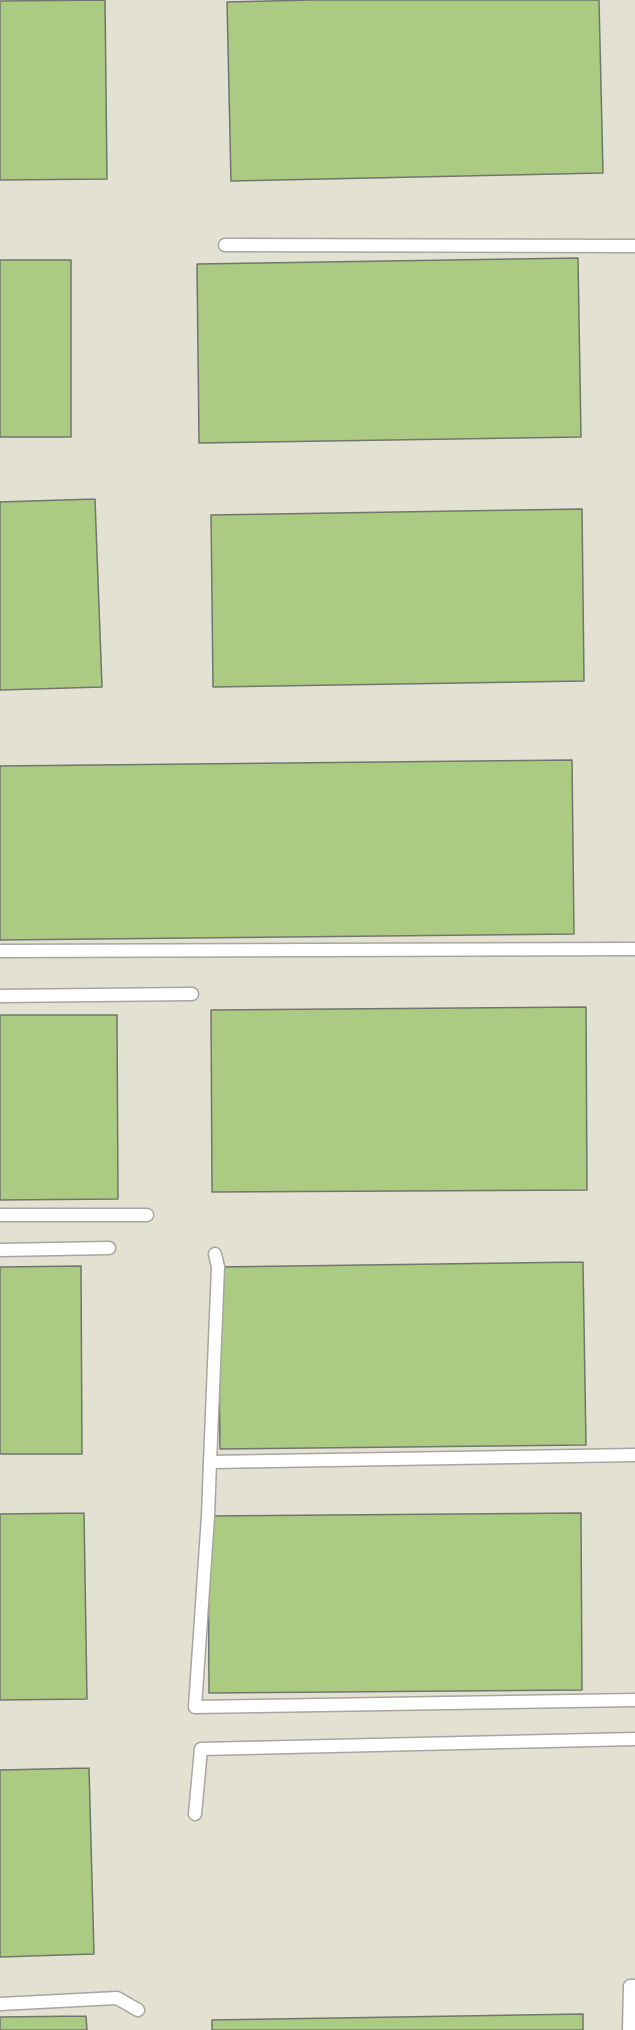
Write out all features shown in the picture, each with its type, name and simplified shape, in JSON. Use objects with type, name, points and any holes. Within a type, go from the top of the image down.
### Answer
[{"type":"lane","points":[[225,245],[635,246]]},
{"type":"lane","points":[[0,951],[635,949]]},
{"type":"lane","points":[[0,996],[192,994]]},
{"type":"lane","points":[[0,1215],[147,1215]]},
{"type":"lane","points":[[0,1250],[109,1248]]},
{"type":"lane","points":[[215,1254],[218,1267],[208,1516],[195,1707],[635,1700]]},
{"type":"lane","points":[[210,1462],[635,1455]]},
{"type":"lane","points":[[195,1814],[201,1749],[635,1739]]},
{"type":"lane","points":[[628,2030],[630,1986],[635,1986]]},
{"type":"lane","points":[[0,2004],[117,1998],[138,2010]]},
{"type":"shaded area","points":[[0,0],[635,0],[635,2030],[0,2030]]},
{"type":"building","points":[[105,0],[107,179],[0,180],[0,1]]},
{"type":"building","points":[[599,0],[603,173],[231,181],[227,2]]},
{"type":"building","points":[[578,258],[581,437],[199,443],[197,264]]},
{"type":"building","points":[[0,260],[71,260],[71,437],[0,437]]},
{"type":"building","points":[[95,499],[102,687],[0,690],[0,502]]},
{"type":"building","points":[[582,509],[584,681],[213,687],[211,515]]},
{"type":"building","points":[[572,760],[574,934],[0,940],[0,766]]},
{"type":"building","points":[[586,1007],[587,1190],[212,1192],[211,1010]]},
{"type":"building","points":[[0,1015],[117,1015],[118,1199],[0,1200]]},
{"type":"building","points":[[583,1262],[586,1445],[220,1449],[218,1267]]},
{"type":"building","points":[[81,1266],[82,1454],[0,1454],[0,1267]]},
{"type":"building","points":[[84,1513],[87,1699],[0,1700],[0,1514]]},
{"type":"building","points":[[581,1513],[582,1690],[209,1693],[208,1516]]},
{"type":"building","points":[[89,1768],[94,1954],[0,1957],[0,1770]]},
{"type":"building","points":[[583,2014],[583,2030],[212,2030],[212,2020]]},
{"type":"building","points":[[86,2016],[87,2030],[0,2030],[0,2017]]}]
